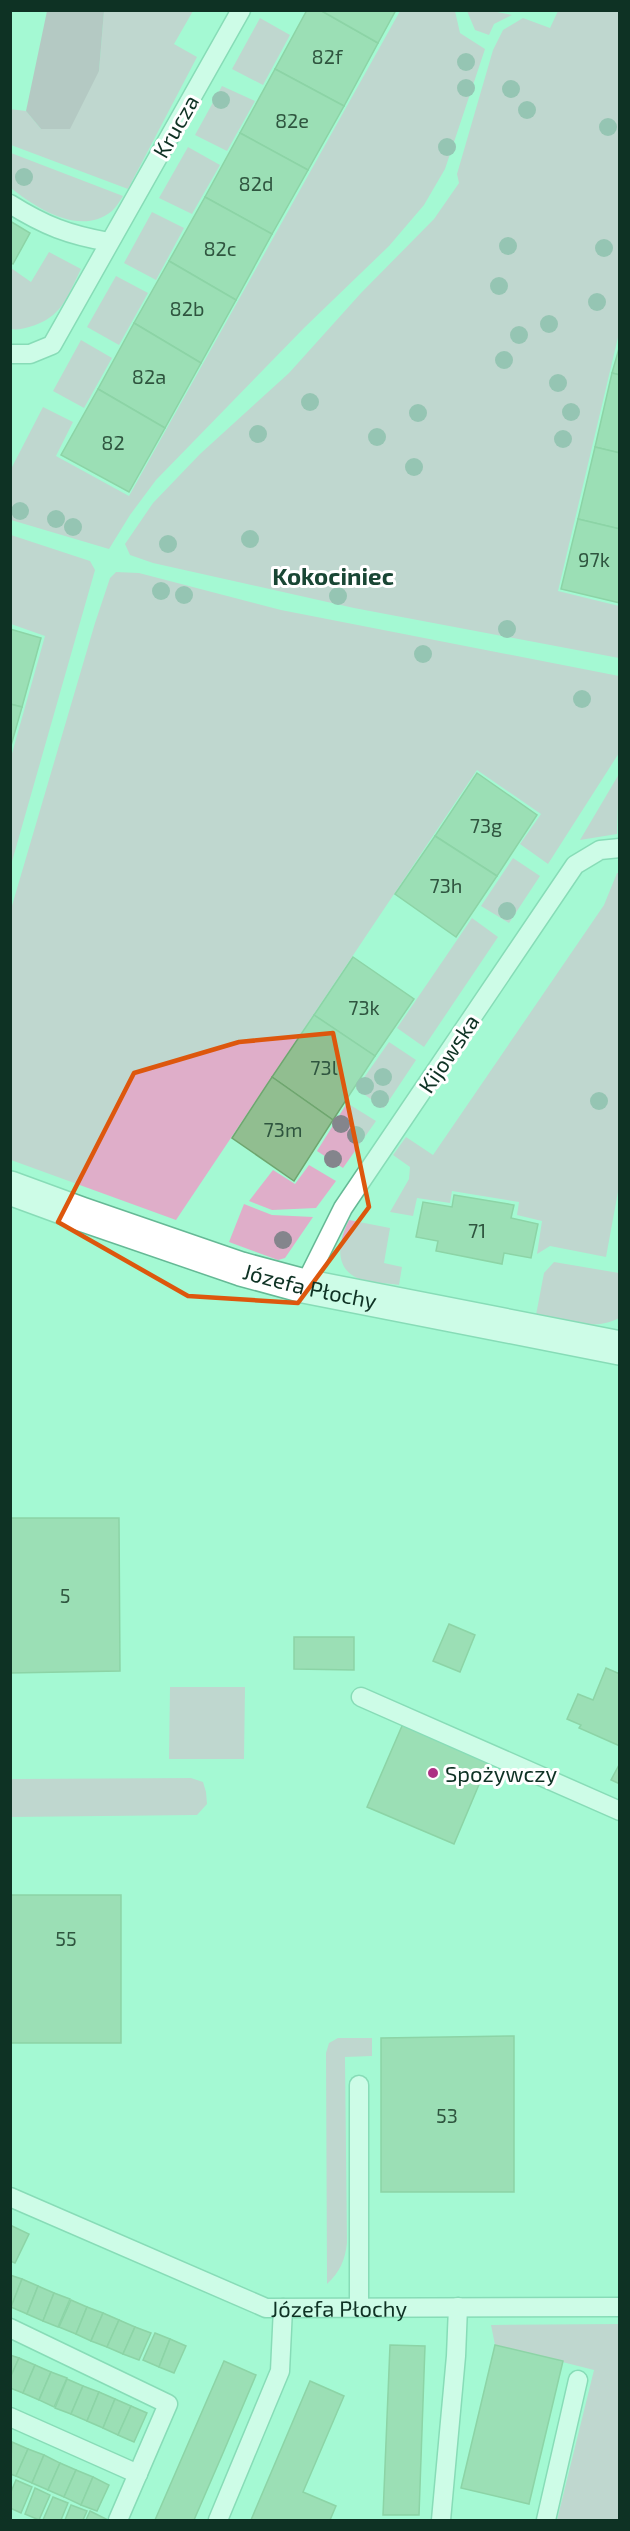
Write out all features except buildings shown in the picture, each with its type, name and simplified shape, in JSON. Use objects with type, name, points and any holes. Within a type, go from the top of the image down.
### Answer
[{"type":"street","name":"Józefa Płochy","points":[[10,1188],[231,1265],[304,1286],[620,1348]]},
{"type":"lane","name":"Krucza","points":[[10,354],[30,354],[52,345],[241,10]]},
{"type":"lane","points":[[10,204],[36,220],[75,236],[109,242]]},
{"type":"lane","name":"Kijowska","points":[[304,1286],[343,1208],[575,865],[600,850],[620,848]]},
{"type":"lane","points":[[362,1697],[620,1811]]},
{"type":"lane","points":[[359,2085],[359,2307]]},
{"type":"lane","name":"Józefa Płochy","points":[[10,2197],[266,2308],[620,2307]]},
{"type":"lane","points":[[441,2520],[456,2356],[458,2307]]},
{"type":"lane","points":[[218,2520],[280,2371],[283,2308]]},
{"type":"lane","points":[[10,2328],[168,2404],[118,2520]]},
{"type":"lane","points":[[546,2520],[578,2380]]},
{"type":"lane","points":[[10,2417],[138,2474]]},
{"type":"highlighted area","points":[[333,1033],[369,1207],[298,1303],[188,1296],[58,1222],[134,1073],[239,1042]]},
{"type":"shaded area","points":[[47,11],[104,11],[99,71],[70,129],[41,129],[26,111]]},
{"type":"shaded area","points":[[104,11],[193,11],[174,44],[197,57],[128,189],[11,145],[10,109],[26,111],[41,129],[99,71]]},
{"type":"shaded area","points":[[400,11],[455,11],[460,33],[485,49],[445,169],[424,205],[389,246],[304,328],[156,480],[109,549],[11,520],[11,469],[43,407],[73,422],[56,456],[129,496]]},
{"type":"shaded area","points":[[467,11],[492,11],[512,15],[494,24],[489,35],[475,30]]},
{"type":"shaded area","points":[[558,11],[619,11],[619,333],[558,591],[619,606],[619,658],[354,608],[153,563],[130,555],[125,544],[153,503],[200,454],[289,373],[361,293],[434,219],[459,183],[457,174],[493,50],[503,30],[523,18],[550,28]]},
{"type":"shaded area","points":[[260,18],[290,35],[263,85],[232,69]]},
{"type":"shaded area","points":[[222,86],[255,101],[227,151],[195,135]]},
{"type":"shaded area","points":[[188,147],[220,165],[192,214],[159,198]]},
{"type":"shaded area","points":[[11,153],[123,196],[112,211],[99,218],[86,221],[59,217],[33,204],[11,188]]},
{"type":"shaded area","points":[[152,212],[184,228],[156,280],[124,263]]},
{"type":"shaded area","points":[[49,252],[81,269],[72,289],[62,305],[49,318],[29,327],[11,329],[11,268],[31,282]]},
{"type":"shaded area","points":[[116,276],[148,293],[119,345],[87,327]]},
{"type":"shaded area","points":[[81,340],[112,358],[84,408],[53,391]]},
{"type":"shaded area","points":[[11,535],[90,561],[95,570],[11,865],[11,757],[45,636],[11,624]]},
{"type":"shaded area","points":[[116,572],[139,573],[281,610],[619,676],[619,753],[548,864],[520,844],[541,814],[477,770],[176,1220],[11,1160],[11,909],[95,623],[110,578]]},
{"type":"shaded area","points":[[619,774],[617,834],[580,840]]},
{"type":"shaded area","points":[[513,858],[540,876],[509,923],[481,906]]},
{"type":"shaded area","points":[[617,873],[619,873],[620,1181],[606,1257],[550,1246],[537,1254],[542,1221],[517,1215],[519,1202],[452,1191],[450,1203],[417,1198],[413,1216],[390,1212],[409,1179],[410,1167],[393,1155],[406,1137],[433,1155],[604,905]]},
{"type":"shaded area","points":[[472,918],[498,937],[424,1047],[397,1028]]},
{"type":"shaded area","points":[[389,1042],[416,1060],[384,1108],[356,1089]]},
{"type":"shaded area","points":[[347,1103],[376,1121],[343,1168],[317,1151]]},
{"type":"shaded area","points":[[309,1165],[336,1181],[316,1208],[272,1210],[249,1201],[273,1170],[295,1184]]},
{"type":"shaded area","points":[[244,1204],[272,1215],[313,1217],[285,1258],[278,1260],[229,1242]]},
{"type":"shaded area","points":[[349,1220],[390,1228],[384,1263],[402,1267],[399,1285],[362,1280],[349,1273],[341,1259],[340,1251]]},
{"type":"shaded area","points":[[554,1262],[619,1273],[619,1318],[589,1325],[536,1315],[544,1273]]},
{"type":"shaded area","points":[[170,1687],[245,1687],[244,1759],[169,1759]]},
{"type":"shaded area","points":[[191,1778],[203,1782],[206,1792],[207,1804],[197,1815],[11,1817],[11,1779]]},
{"type":"shaded area","points":[[338,2038],[372,2038],[372,2056],[345,2057],[347,2243],[341,2265],[327,2284],[326,2053],[329,2043]]},
{"type":"shaded area","points":[[619,2324],[619,2520],[557,2520],[594,2370],[495,2345],[491,2325]]},
{"type":"place","name":"Spożywczy","points":[[433,1773]]},
{"type":"district","name":"Kokociniec","points":[[333,575]]}]
